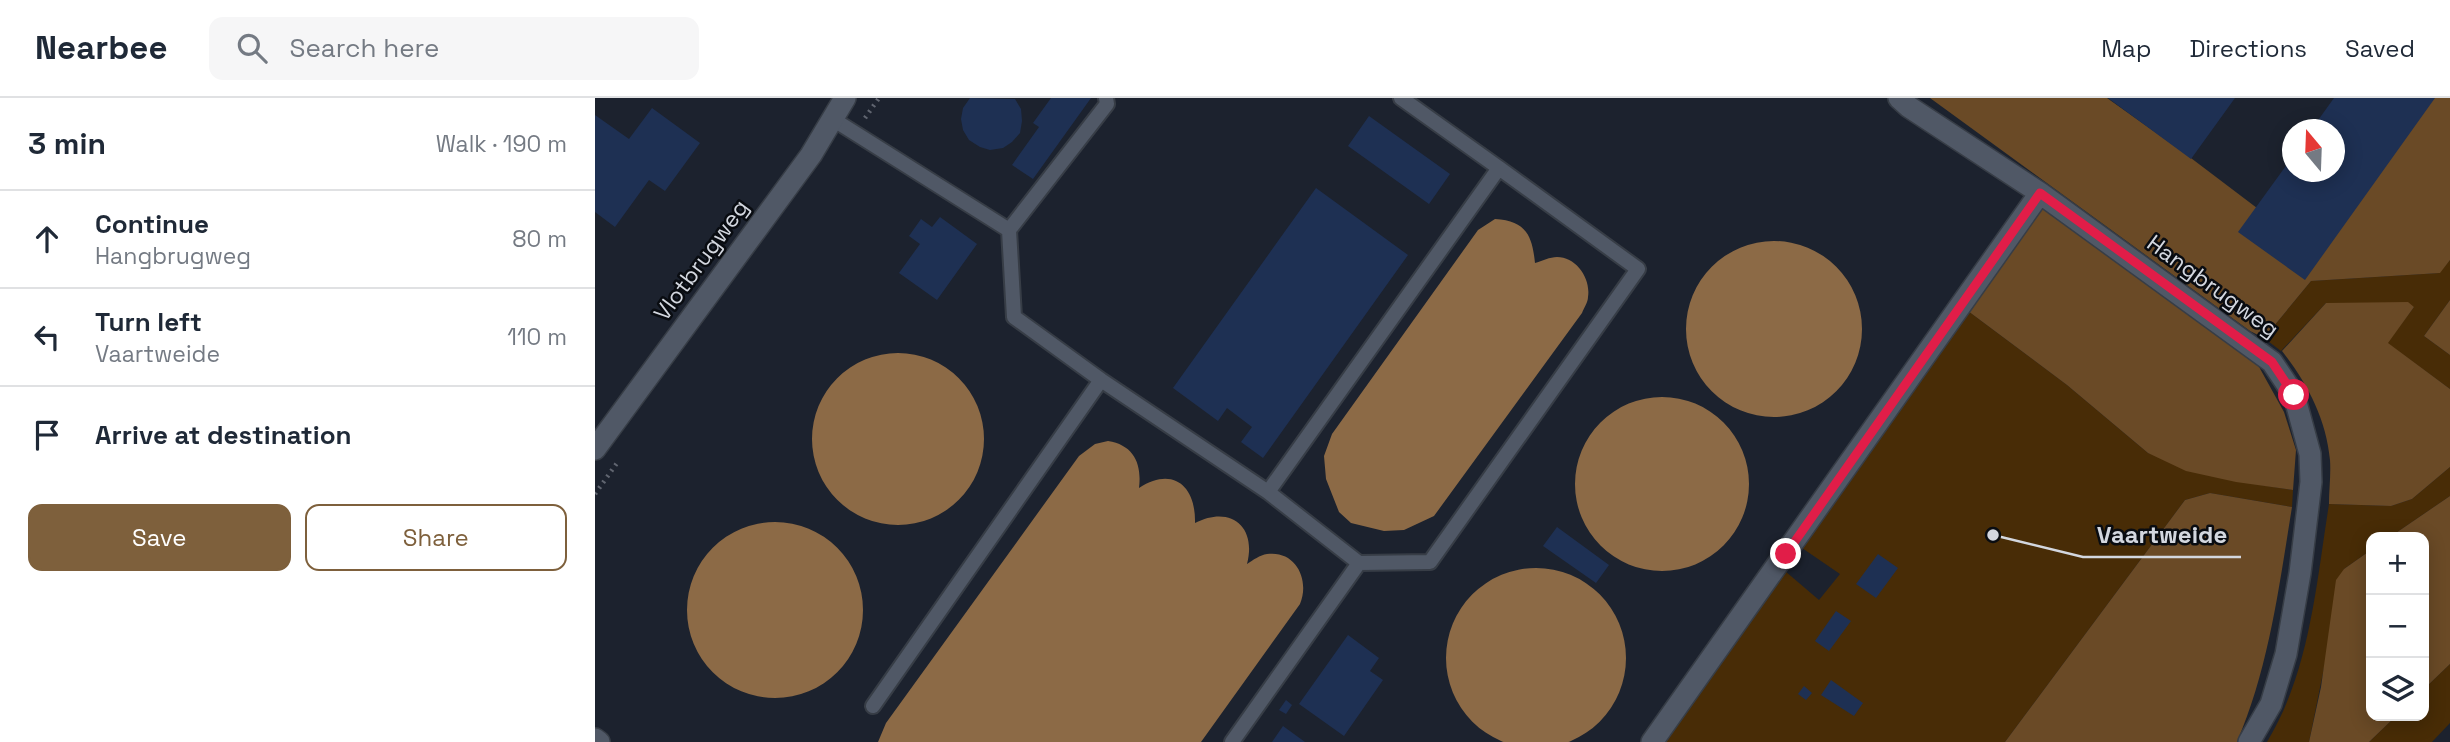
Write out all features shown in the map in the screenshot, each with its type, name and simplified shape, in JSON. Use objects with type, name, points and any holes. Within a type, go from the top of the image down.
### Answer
[{"type":"street","name":"Vlotbrugweg","points":[[595,449],[811,155],[845,98]]},
{"type":"street","name":"Hangbrugweg","points":[[1899,98],[2040,193],[2272,362],[2294,395],[2310,454],[2311,482],[2300,573],[2286,654],[2271,704],[2249,742]]},
{"type":"street","points":[[1652,742],[2040,193]]},
{"type":"lane","points":[[1106,98],[1107,104],[1009,230],[1014,317],[1101,380],[1268,492],[1359,563],[1430,562],[1638,269],[1401,98]]},
{"type":"lane","points":[[831,118],[1009,230]]},
{"type":"lane","points":[[1268,492],[1499,168]]},
{"type":"lane","points":[[873,706],[1101,380]]},
{"type":"lane","points":[[1233,742],[1359,563]]},
{"type":"shaded area","points":[[1930,98],[2107,98],[2298,239],[2340,182],[2345,182],[2345,175],[2401,98],[2450,98],[2450,260],[2440,273],[2311,281],[2264,338],[2250,331]]},
{"type":"shaded area","points":[[2042,207],[2234,344],[2258,365],[2284,412],[2296,450],[2293,490],[2186,471],[2148,453],[2067,385],[1968,311]]},
{"type":"shaded area","points":[[1495,219],[1514,223],[1525,231],[1532,245],[1535,263],[1549,258],[1564,258],[1581,270],[1588,290],[1582,313],[1434,516],[1404,530],[1384,531],[1351,523],[1339,512],[1326,479],[1324,456],[1332,434],[1478,230]]},
{"type":"shaded area","points":[[1774,241],[1808,248],[1836,267],[1855,295],[1862,329],[1855,363],[1836,391],[1808,410],[1774,417],[1740,410],[1712,391],[1693,363],[1686,329],[1693,295],[1712,267],[1740,248]]},
{"type":"shaded area","points":[[2450,260],[2450,300],[2424,336],[2450,355],[2450,389],[2387,343],[2414,307],[2326,303],[2281,351],[2264,338],[2311,281],[2439,273]]},
{"type":"shaded area","points":[[2450,300],[2450,355],[2424,336]]},
{"type":"shaded area","points":[[2408,302],[2414,307],[2388,343],[2450,389],[2450,467],[2412,499],[2391,506],[2329,504],[2330,460],[2320,415],[2307,388],[2282,351],[2326,303]]},
{"type":"shaded area","points":[[1968,311],[2067,385],[2148,453],[2230,480],[2293,490],[2292,507],[2210,493],[2185,500],[2005,742],[1660,742],[1785,571],[1819,600],[1840,574],[1802,548]]},
{"type":"shaded area","points":[[898,353],[931,360],[959,378],[977,406],[984,439],[977,472],[959,500],[931,518],[898,525],[865,518],[837,500],[819,472],[812,439],[819,406],[837,378],[865,360]]},
{"type":"shaded area","points":[[1662,397],[1695,404],[1723,423],[1742,451],[1749,484],[1742,517],[1723,545],[1695,564],[1662,571],[1629,564],[1601,545],[1582,517],[1575,484],[1582,451],[1601,423],[1629,404]]},
{"type":"shaded area","points":[[1108,441],[1124,447],[1134,457],[1139,471],[1139,488],[1162,479],[1180,483],[1191,499],[1195,523],[1219,516],[1238,522],[1248,539],[1247,564],[1264,555],[1277,554],[1293,562],[1302,577],[1303,595],[1300,604],[1201,742],[878,742],[886,723],[1079,456],[1095,444]]},
{"type":"shaded area","points":[[2450,467],[2450,496],[2397,532],[2366,532],[2366,554],[2344,569],[2309,742],[2267,742],[2293,686],[2302,657],[2315,596],[2329,504],[2391,506],[2412,499]]},
{"type":"shaded area","points":[[2210,493],[2292,507],[2265,656],[2237,742],[2005,742],[2185,500]]},
{"type":"shaded area","points":[[2450,496],[2450,664],[2429,684],[2429,532],[2397,532]]},
{"type":"shaded area","points":[[775,522],[809,529],[837,548],[856,576],[863,610],[856,644],[837,672],[809,691],[775,698],[741,691],[713,672],[694,644],[687,610],[694,576],[713,548],[741,529]]},
{"type":"shaded area","points":[[2366,554],[2366,721],[2391,721],[2369,742],[2309,742],[2321,687],[2336,580],[2344,569]]},
{"type":"shaded area","points":[[1519,570],[1553,570],[1586,584],[1610,608],[1624,641],[1624,675],[1610,708],[1586,732],[1563,743],[1509,743],[1486,732],[1462,708],[1448,675],[1448,641],[1462,608],[1486,584]]},
{"type":"shaded area","points":[[2450,664],[2450,723],[2432,742],[2369,742],[2391,721],[2429,721],[2429,684]]},
{"type":"building","points":[[970,98],[1015,99],[1021,109],[1020,133],[1003,148],[990,150],[969,140],[961,119],[963,108]]},
{"type":"building","points":[[1051,98],[1091,98],[1033,179],[1012,165],[1039,127],[1033,123]]},
{"type":"building","points":[[2108,98],[2235,98],[2191,159]]},
{"type":"building","points":[[2334,98],[2435,98],[2305,280],[2238,232],[2282,171],[2282,182],[2345,182],[2345,119],[2319,119]]},
{"type":"building","points":[[652,108],[700,143],[665,191],[649,180],[615,227],[595,212],[595,115],[629,139]]},
{"type":"building","points":[[1369,116],[1450,174],[1429,204],[1348,146]]},
{"type":"building","points":[[1316,188],[1408,255],[1263,458],[1241,442],[1252,427],[1227,408],[1218,421],[1173,388]]},
{"type":"building","points":[[940,217],[977,244],[937,300],[899,273],[920,244],[909,236],[921,219],[932,227]]},
{"type":"building","points":[[1557,527],[1609,565],[1596,583],[1543,546]]},
{"type":"building","points":[[1878,554],[1898,568],[1876,598],[1856,584]]},
{"type":"building","points":[[1836,611],[1851,621],[1829,651],[1815,641]]},
{"type":"building","points":[[1348,635],[1379,658],[1370,671],[1383,680],[1344,736],[1299,704]]},
{"type":"building","points":[[1831,680],[1863,703],[1854,716],[1821,695]]},
{"type":"building","points":[[1804,686],[1812,693],[1806,700],[1798,694]]},
{"type":"building","points":[[1286,700],[1292,705],[1286,714],[1279,710]]},
{"type":"building","points":[[1283,726],[1305,742],[1272,742]]},
{"type":"place","name":"Vaartweide","points":[[1993,535]]},
{"type":"route","points":[[1786,554],[2040,193],[2272,362],[2294,395]]}]
